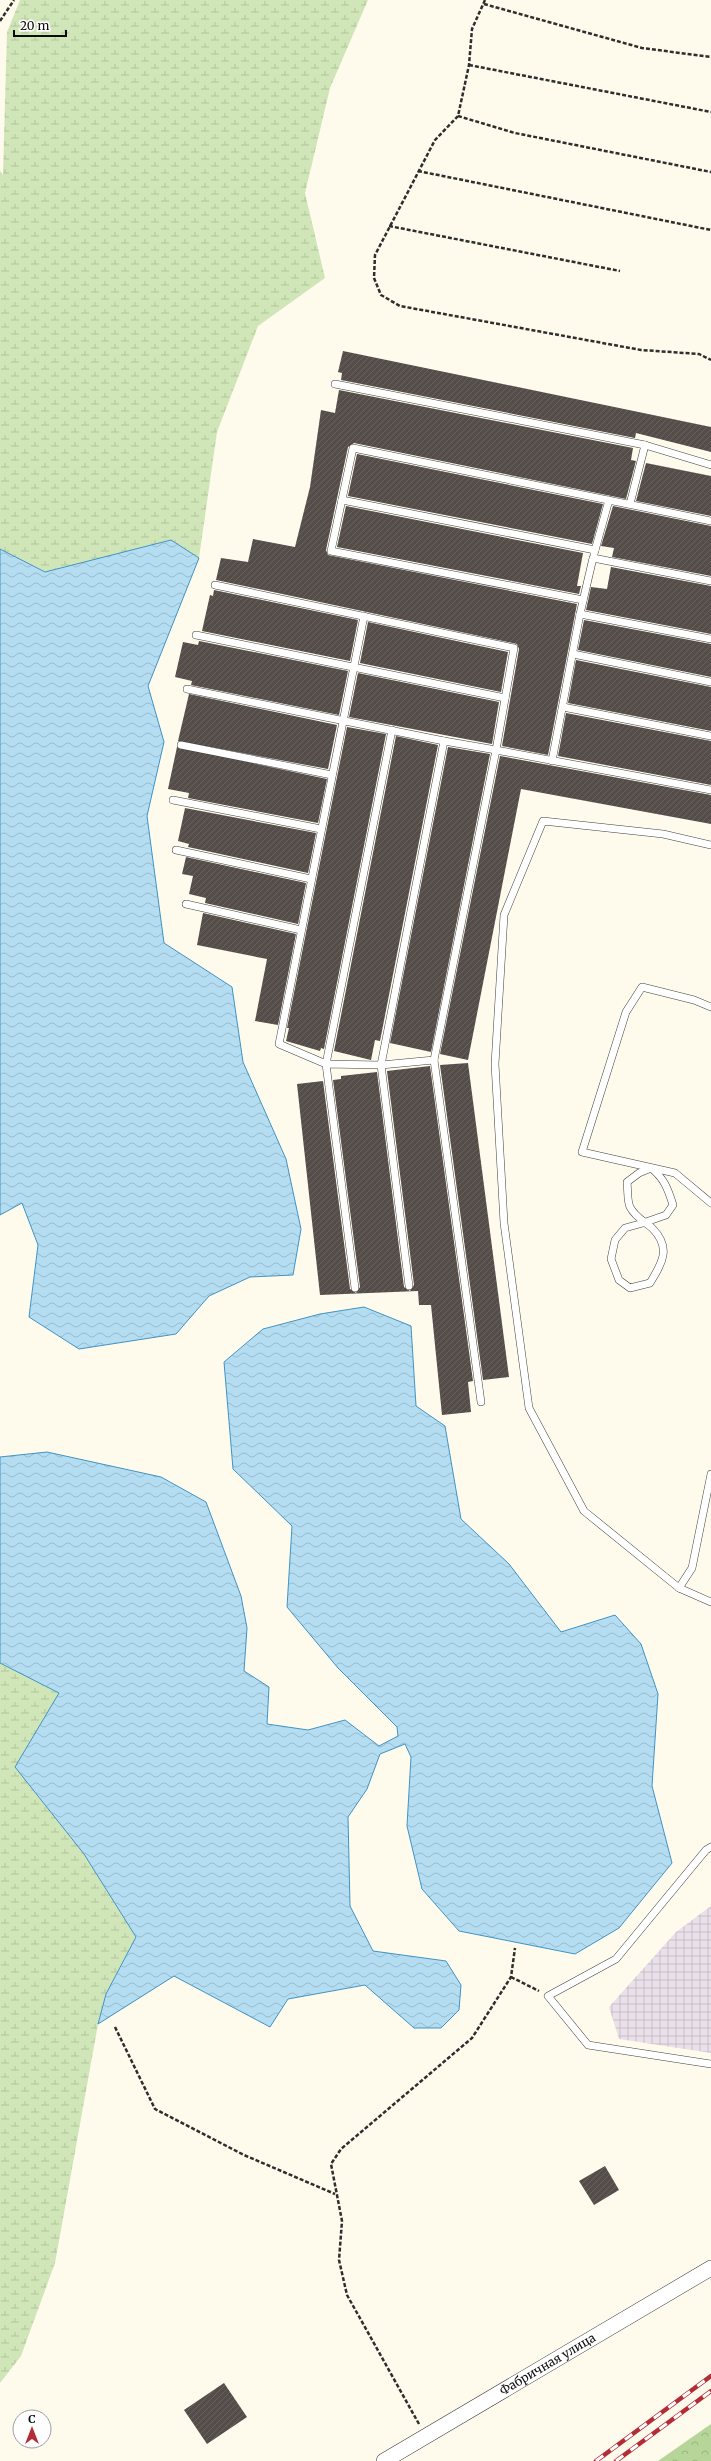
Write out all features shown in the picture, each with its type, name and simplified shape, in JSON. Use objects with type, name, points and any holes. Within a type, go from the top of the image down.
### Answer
[{"type":"street","name":"Фабричная улица","points":[[384,2461],[711,2268]]},
{"type":"lane","points":[[335,384],[645,445],[711,465]]},
{"type":"lane","points":[[630,504],[645,445]]},
{"type":"lane","points":[[583,600],[331,551],[352,448],[711,521]]},
{"type":"lane","points":[[342,500],[595,550]]},
{"type":"lane","points":[[552,761],[592,558],[609,500]]},
{"type":"lane","points":[[592,558],[711,581]]},
{"type":"lane","points":[[215,585],[514,648],[496,750],[434,1060],[481,1402]]},
{"type":"lane","points":[[580,614],[711,639]]},
{"type":"lane","points":[[364,616],[279,1044],[326,1064],[381,1065],[434,1060]]},
{"type":"lane","points":[[196,635],[505,698]]},
{"type":"lane","points":[[573,654],[711,682]]},
{"type":"lane","points":[[187,689],[444,741],[711,790]]},
{"type":"lane","points":[[563,707],[711,736]]},
{"type":"lane","points":[[355,1288],[326,1064],[392,730]]},
{"type":"lane","points":[[409,1286],[381,1065],[444,741]]},
{"type":"lane","points":[[181,745],[332,775]]},
{"type":"lane","points":[[173,800],[321,829]]},
{"type":"lane","points":[[711,845],[663,834],[543,821],[504,916],[495,1064],[504,1223],[529,1408],[584,1511],[679,1588],[711,1602]]},
{"type":"lane","points":[[176,850],[311,879]]},
{"type":"lane","points":[[186,904],[301,930]]},
{"type":"lane","points":[[711,1007],[694,1000],[642,987],[626,1012],[582,1152],[674,1173],[711,1203]]},
{"type":"lane","points":[[651,1168],[639,1173],[627,1182],[629,1206],[643,1223],[652,1228],[663,1243],[664,1261],[650,1283],[630,1288],[619,1280],[611,1259],[615,1240],[625,1228],[643,1223],[666,1215],[673,1205],[667,1186],[660,1175],[651,1168]]},
{"type":"lane","points":[[679,1588],[692,1568],[711,1474]]},
{"type":"lane","points":[[711,1847],[706,1850],[616,1959],[548,1996],[588,2045],[711,2064]]},
{"type":"path","points":[[0,21],[14,0]]},
{"type":"path","points":[[485,0],[472,29],[469,65],[458,116],[435,140],[375,255],[374,278],[381,295],[400,306],[641,350],[699,354],[711,360]]},
{"type":"path","points":[[484,4],[642,48],[711,57]]},
{"type":"path","points":[[469,65],[711,112]]},
{"type":"path","points":[[458,116],[515,133],[711,172]]},
{"type":"path","points":[[418,171],[711,230]]},
{"type":"path","points":[[389,226],[620,271]]},
{"type":"path","points":[[426,2436],[347,2295],[339,2260],[342,2221],[331,2164],[341,2149],[472,2038],[511,1977],[514,1948]]},
{"type":"path","points":[[511,1977],[548,1996]]},
{"type":"path","points":[[114,2026],[155,2109],[244,2154],[336,2194]]},
{"type":"shaded area","points":[[711,1906],[711,2053],[619,2039],[609,2007],[676,1932]]},
{"type":"green space","points":[[20,0],[368,0],[330,88],[305,193],[325,278],[258,326],[217,432],[199,558],[171,540],[45,572],[0,549],[0,171],[3,175],[7,32]]},
{"type":"green space","points":[[0,1663],[59,1693],[84,1854],[136,1937],[106,1994],[98,2024],[55,2263],[21,2356],[0,2383]]},
{"type":"green space","points":[[711,2424],[711,2461],[658,2461]]},
{"type":"water","points":[[171,540],[199,558],[148,686],[164,742],[147,816],[164,943],[232,987],[243,1062],[286,1159],[301,1229],[293,1275],[250,1277],[209,1296],[176,1334],[79,1349],[29,1317],[38,1245],[22,1203],[0,1215],[0,549],[45,572]]},
{"type":"water","points":[[364,1307],[411,1326],[416,1406],[445,1426],[461,1519],[509,1564],[561,1632],[615,1615],[641,1644],[658,1694],[652,1786],[672,1863],[619,1928],[575,1954],[459,1931],[422,1889],[407,1826],[411,1757],[405,1744],[380,1754],[367,1789],[348,1817],[350,1906],[373,1951],[446,1961],[461,1985],[459,2010],[441,2028],[414,2028],[365,1985],[288,1999],[270,2027],[174,1976],[98,2024],[106,1994],[136,1937],[84,1854],[15,1767],[59,1693],[0,1663],[0,1457],[47,1452],[161,1477],[206,1502],[241,1596],[247,1628],[244,1671],[269,1687],[267,1724],[308,1730],[345,1720],[379,1746],[398,1736],[397,1727],[338,1668],[287,1607],[292,1526],[233,1469],[224,1362],[263,1329],[320,1314]]},
{"type":"building","points":[[343,351],[711,427],[711,452],[636,433],[635,438],[341,380],[342,373],[338,372]]},
{"type":"building","points":[[339,390],[633,448],[631,460],[636,461],[626,499],[354,443],[348,447],[326,550],[328,555],[577,604],[548,755],[502,746],[519,649],[517,644],[216,580],[221,558],[248,562],[253,539],[295,547],[310,487],[321,410],[335,413]]},
{"type":"building","points":[[357,454],[603,504],[592,544],[348,496]]},
{"type":"building","points":[[646,463],[711,476],[711,516],[636,501]]},
{"type":"building","points":[[346,506],[583,553],[577,586],[581,586],[579,594],[337,547]]},
{"type":"building","points":[[613,506],[711,526],[711,576],[612,557],[614,548],[601,546]]},
{"type":"building","points":[[611,567],[711,586],[711,634],[586,610],[591,587],[607,589]]},
{"type":"building","points":[[214,590],[358,620],[350,661],[202,631],[210,595],[213,596]]},
{"type":"building","points":[[584,620],[711,644],[711,677],[578,650]]},
{"type":"building","points":[[368,622],[508,652],[501,692],[360,663]]},
{"type":"building","points":[[199,641],[348,671],[339,715],[191,685],[192,681],[175,677],[183,642],[198,645]]},
{"type":"building","points":[[576,660],[711,687],[711,731],[568,703]]},
{"type":"building","points":[[358,673],[499,702],[492,744],[349,717]]},
{"type":"building","points":[[189,694],[337,725],[328,769],[178,741]]},
{"type":"building","points":[[566,713],[711,741],[711,785],[558,756]]},
{"type":"building","points":[[347,727],[386,734],[324,1049],[321,1048],[320,1051],[286,1041],[289,1028],[287,1028]]},
{"type":"building","points":[[396,736],[438,745],[380,1041],[375,1040],[371,1060],[334,1051]]},
{"type":"building","points":[[177,747],[327,779],[318,823],[188,798],[189,793],[168,789]]},
{"type":"building","points":[[448,747],[490,754],[431,1052],[390,1043]]},
{"type":"building","points":[[500,756],[711,795],[711,824],[521,789],[468,1060],[440,1054]]},
{"type":"building","points":[[185,808],[316,833],[308,873],[188,847],[189,844],[178,841]]},
{"type":"building","points":[[186,857],[306,883],[298,924],[205,903],[206,898],[189,894],[193,876],[182,874]]},
{"type":"building","points":[[203,913],[296,934],[278,1025],[255,1021],[267,959],[197,945]]},
{"type":"building","points":[[468,1063],[509,1377],[483,1380],[440,1065]]},
{"type":"building","points":[[430,1066],[473,1381],[468,1382],[471,1412],[442,1415],[431,1305],[419,1305],[418,1291],[320,1295],[297,1084],[323,1081],[350,1289],[356,1293],[360,1287],[333,1080],[341,1079],[341,1076],[377,1072],[404,1287],[410,1291],[414,1285],[387,1071]]},
{"type":"building","points":[[605,2166],[619,2190],[594,2205],[579,2181]]},
{"type":"building","points":[[224,2383],[247,2417],[207,2444],[184,2410]]},
{"type":"railway","points":[[596,2461],[711,2376]]},
{"type":"railway","points":[[616,2461],[711,2391]]}]
